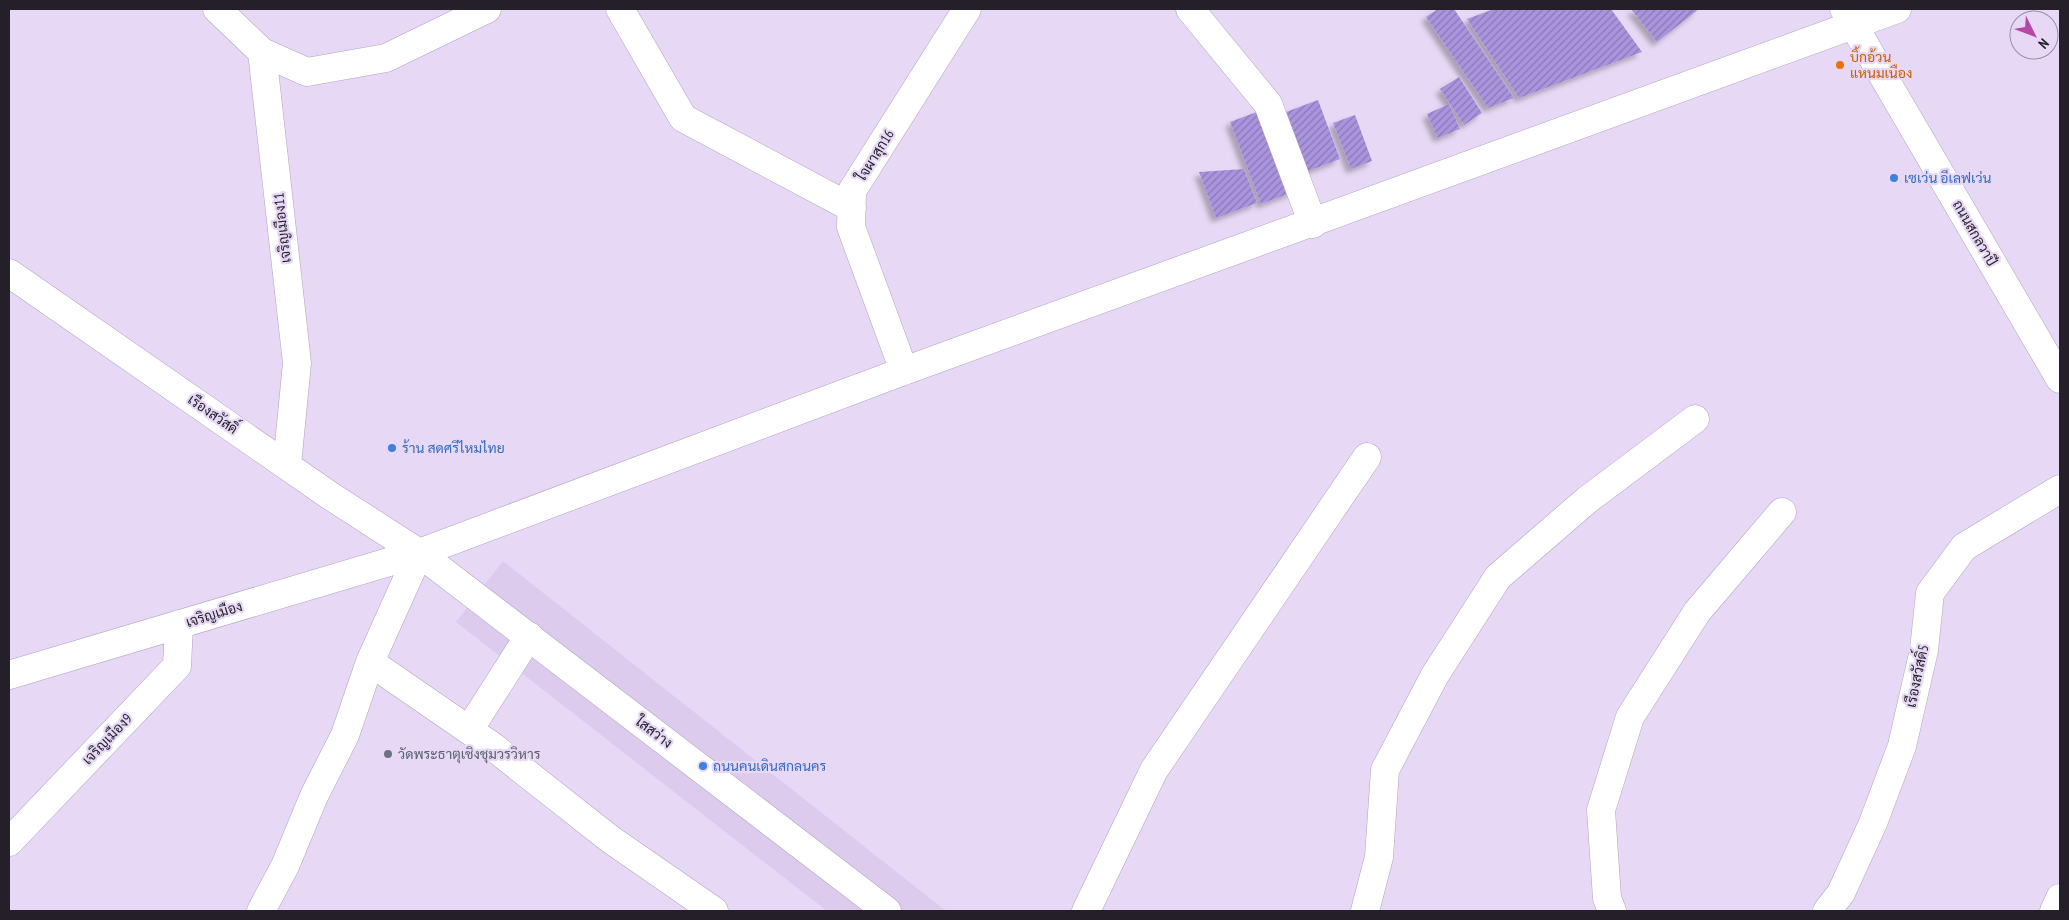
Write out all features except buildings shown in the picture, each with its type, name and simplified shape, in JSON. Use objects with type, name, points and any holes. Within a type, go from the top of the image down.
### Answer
[{"type":"street","points":[[217,9],[262,52],[307,72],[386,58],[487,9]]},
{"type":"street","points":[[620,9],[683,118],[852,208]]},
{"type":"street","name":"ใจผาสุก16","points":[[904,371],[851,227],[852,191],[967,9]]},
{"type":"street","points":[[1190,9],[1268,104],[1313,224]]},
{"type":"street","name":"เจริญเมือง","points":[[9,675],[419,553],[904,371],[1313,224],[1849,17],[1897,9]]},
{"type":"street","name":"ถนนสกลวาปี","points":[[1849,17],[2060,379]]},
{"type":"street","name":"เจริญเมือง11","points":[[262,52],[297,363],[287,466]]},
{"type":"street","name":"เรืองสวัสดิ์","points":[[9,273],[287,466],[419,553]]},
{"type":"street","points":[[1365,911],[1379,857],[1385,770],[1435,675],[1498,577],[1587,500],[1695,419]]},
{"type":"street","points":[[1086,911],[1154,770],[1367,457]]},
{"type":"street","name":"เรืองสวัสดิ์5","points":[[1828,911],[1841,892],[1873,823],[1902,746],[1924,650],[1930,593],[1964,547],[2060,489]]},
{"type":"street","points":[[1612,911],[1607,898],[1600,810],[1630,717],[1697,612],[1782,512]]},
{"type":"street","points":[[261,911],[285,866],[314,796],[345,735],[370,662],[419,553]]},
{"type":"street","name":"ใสสว่าง","points":[[419,553],[881,909]]},
{"type":"street","name":"เจริญเมือง9","points":[[9,842],[177,666],[179,624]]},
{"type":"street","points":[[469,730],[529,636]]},
{"type":"street","points":[[370,662],[469,730],[610,839],[714,911]]},
{"type":"street","points":[[2054,911],[2060,898]]},
{"type":"shaded area","name":"ถนนคนเดินสกลนคร","points":[[503,561],[946,911],[827,911],[456,622]]},
{"type":"place","name":"บิ้กอ้วน แหนมเนือง","points":[[1840,65]]},
{"type":"place","name":"เซเว่น อีเลฟเว่น","points":[[1894,178]]},
{"type":"place","name":"ร้าน สดศรีไหมไทย","points":[[392,448]]},
{"type":"place","name":"วัดพระธาตุเชิงชุมวรวิหาร","points":[[388,754]]},
{"type":"place","name":"ถนนคนเดินสกลนคร","points":[[703,766]]}]
